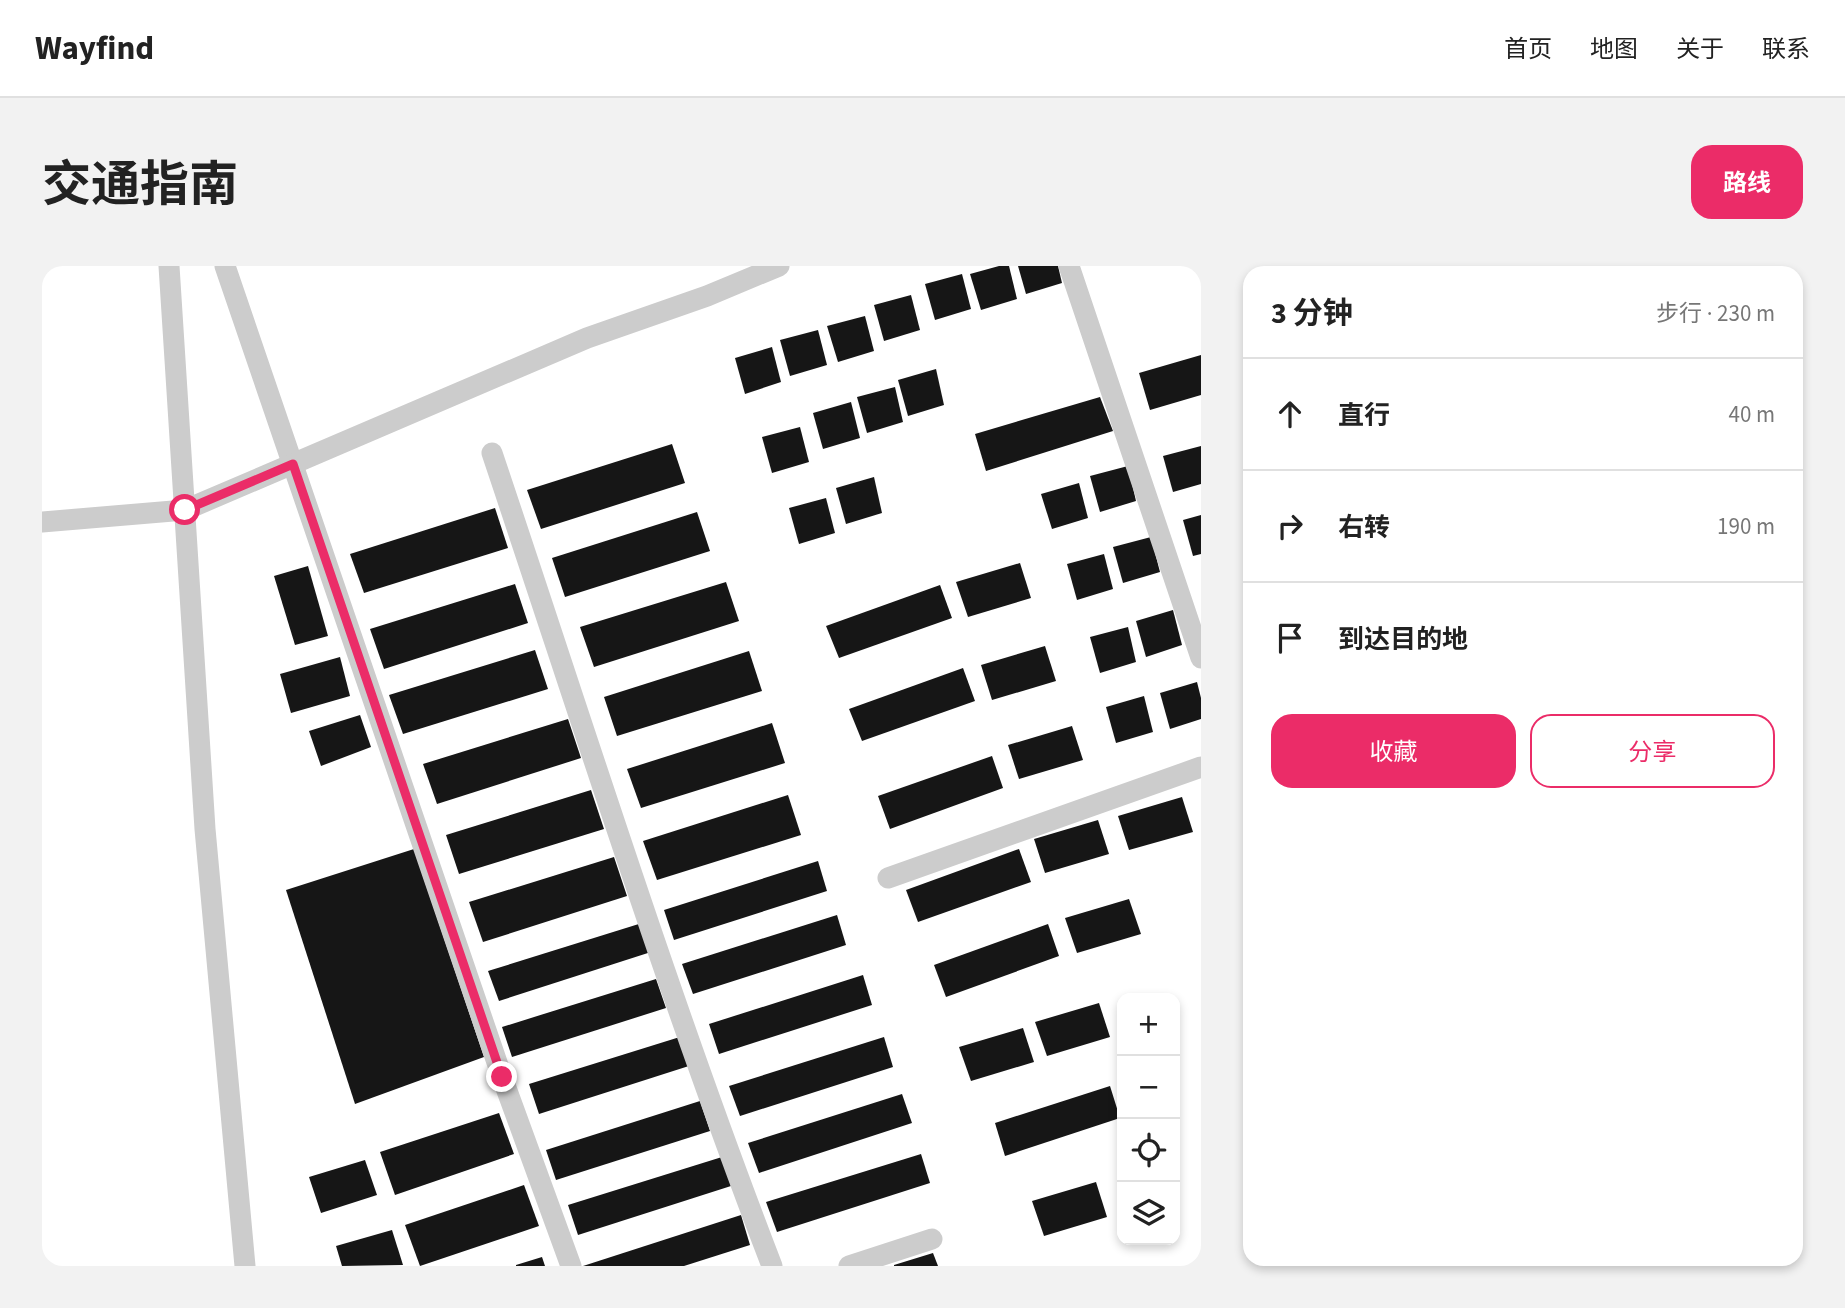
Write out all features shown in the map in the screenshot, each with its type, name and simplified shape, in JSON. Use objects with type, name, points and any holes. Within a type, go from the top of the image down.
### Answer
[{"type":"street","points":[[169,266],[205,829],[245,1266]]},
{"type":"street","points":[[225,266],[498,1064],[571,1266]]},
{"type":"street","points":[[42,522],[185,510],[587,338],[707,296],[779,266]]},
{"type":"street","points":[[1069,266],[1201,658]]},
{"type":"street","points":[[492,453],[726,1148],[772,1266]]},
{"type":"street","points":[[888,878],[1201,767]]},
{"type":"street","points":[[849,1266],[932,1239]]},
{"type":"building","points":[[1009,266],[1017,299],[981,310],[970,274]]},
{"type":"building","points":[[1018,266],[1058,266],[1062,283],[1026,294]]},
{"type":"building","points":[[962,274],[971,309],[935,320],[925,284]]},
{"type":"building","points":[[911,295],[920,330],[884,341],[874,305]]},
{"type":"building","points":[[865,316],[874,351],[838,362],[827,326]]},
{"type":"building","points":[[818,330],[827,365],[790,376],[780,340]]},
{"type":"building","points":[[772,347],[781,382],[745,394],[735,358]]},
{"type":"building","points":[[1201,355],[1201,395],[1150,410],[1139,373]]},
{"type":"building","points":[[936,369],[944,405],[908,416],[898,380]]},
{"type":"building","points":[[895,387],[903,422],[867,433],[857,397]]},
{"type":"building","points":[[1100,397],[1113,431],[986,471],[975,434]]},
{"type":"building","points":[[851,402],[860,438],[823,449],[813,413]]},
{"type":"building","points":[[800,427],[809,462],[772,473],[762,437]]},
{"type":"building","points":[[672,444],[685,483],[541,529],[527,490]]},
{"type":"building","points":[[1201,446],[1201,484],[1173,492],[1163,456]]},
{"type":"building","points":[[1128,466],[1136,501],[1100,512],[1090,476]]},
{"type":"building","points":[[874,477],[882,513],[846,524],[836,488]]},
{"type":"building","points":[[1079,483],[1088,518],[1052,529],[1041,494]]},
{"type":"building","points":[[826,498],[835,533],[799,544],[789,508]]},
{"type":"building","points":[[495,508],[508,548],[364,593],[350,554]]},
{"type":"building","points":[[697,512],[710,551],[565,597],[552,558]]},
{"type":"building","points":[[1201,515],[1201,554],[1193,556],[1183,520]]},
{"type":"building","points":[[1151,537],[1160,572],[1123,583],[1113,547]]},
{"type":"building","points":[[1104,554],[1113,589],[1077,600],[1067,564]]},
{"type":"building","points":[[1020,563],[1031,598],[968,617],[956,582]]},
{"type":"building","points":[[308,566],[328,636],[295,645],[274,576]]},
{"type":"building","points":[[726,582],[739,621],[594,667],[580,627]]},
{"type":"building","points":[[515,584],[528,623],[384,669],[370,629]]},
{"type":"building","points":[[940,585],[952,618],[839,658],[826,626]]},
{"type":"building","points":[[1173,610],[1182,645],[1146,657],[1136,621]]},
{"type":"building","points":[[1128,627],[1136,662],[1100,673],[1090,637]]},
{"type":"building","points":[[1045,646],[1056,681],[992,700],[981,665]]},
{"type":"building","points":[[535,650],[548,689],[403,734],[389,695]]},
{"type":"building","points":[[749,651],[762,691],[617,736],[604,697]]},
{"type":"building","points":[[340,657],[350,696],[291,713],[280,674]]},
{"type":"building","points":[[963,668],[975,701],[862,741],[849,709]]},
{"type":"building","points":[[1197,682],[1201,698],[1201,719],[1170,729],[1160,693]]},
{"type":"building","points":[[1144,696],[1153,732],[1116,743],[1106,707]]},
{"type":"building","points":[[360,715],[371,747],[321,766],[309,731]]},
{"type":"building","points":[[568,719],[581,758],[437,804],[423,764]]},
{"type":"building","points":[[772,723],[785,763],[641,808],[627,769]]},
{"type":"building","points":[[1072,726],[1083,760],[1019,779],[1008,745]]},
{"type":"building","points":[[992,756],[1003,788],[890,829],[878,796]]},
{"type":"building","points":[[591,790],[604,829],[459,874],[446,835]]},
{"type":"building","points":[[788,795],[801,835],[657,880],[643,841]]},
{"type":"building","points":[[1182,797],[1193,832],[1129,850],[1118,816]]},
{"type":"building","points":[[1098,820],[1109,854],[1045,873],[1034,839]]},
{"type":"building","points":[[414,849],[484,1057],[355,1104],[286,890]]},
{"type":"building","points":[[1019,849],[1031,882],[918,922],[906,890]]},
{"type":"building","points":[[614,857],[627,896],[483,942],[469,902]]},
{"type":"building","points":[[818,861],[827,891],[674,940],[664,910]]},
{"type":"building","points":[[1129,899],[1141,934],[1077,953],[1065,918]]},
{"type":"building","points":[[837,915],[846,945],[693,994],[682,964]]},
{"type":"building","points":[[642,923],[651,952],[499,1001],[488,971]]},
{"type":"building","points":[[1048,924],[1059,956],[946,997],[934,965]]},
{"type":"building","points":[[863,975],[872,1005],[719,1054],[709,1024]]},
{"type":"building","points":[[656,979],[666,1008],[512,1057],[502,1027]]},
{"type":"building","points":[[1099,1003],[1110,1037],[1047,1056],[1035,1022]]},
{"type":"building","points":[[1023,1028],[1034,1062],[971,1081],[959,1047]]},
{"type":"building","points":[[683,1036],[692,1065],[539,1114],[529,1084]]},
{"type":"building","points":[[884,1037],[893,1067],[740,1116],[729,1086]]},
{"type":"building","points":[[1110,1086],[1117,1108],[1117,1119],[1005,1156],[995,1123]]},
{"type":"building","points":[[902,1094],[912,1123],[759,1173],[748,1143]]},
{"type":"building","points":[[700,1101],[710,1131],[556,1180],[546,1150]]},
{"type":"building","points":[[499,1113],[514,1154],[395,1195],[380,1152]]},
{"type":"building","points":[[921,1154],[930,1183],[777,1232],[766,1202]]},
{"type":"building","points":[[722,1157],[731,1186],[578,1235],[568,1205]]},
{"type":"building","points":[[365,1160],[377,1195],[321,1213],[309,1177]]},
{"type":"building","points":[[1096,1182],[1107,1217],[1044,1236],[1032,1201]]},
{"type":"building","points":[[524,1185],[539,1226],[420,1266],[405,1225]]},
{"type":"building","points":[[741,1215],[750,1245],[684,1266],[583,1266]]},
{"type":"building","points":[[392,1230],[403,1265],[342,1266],[336,1246]]},
{"type":"building","points":[[933,1253],[938,1266],[894,1266],[894,1265]]},
{"type":"building","points":[[542,1257],[545,1266],[516,1266],[516,1265]]},
{"type":"route","points":[[185,510],[293,464],[502,1077]]}]
